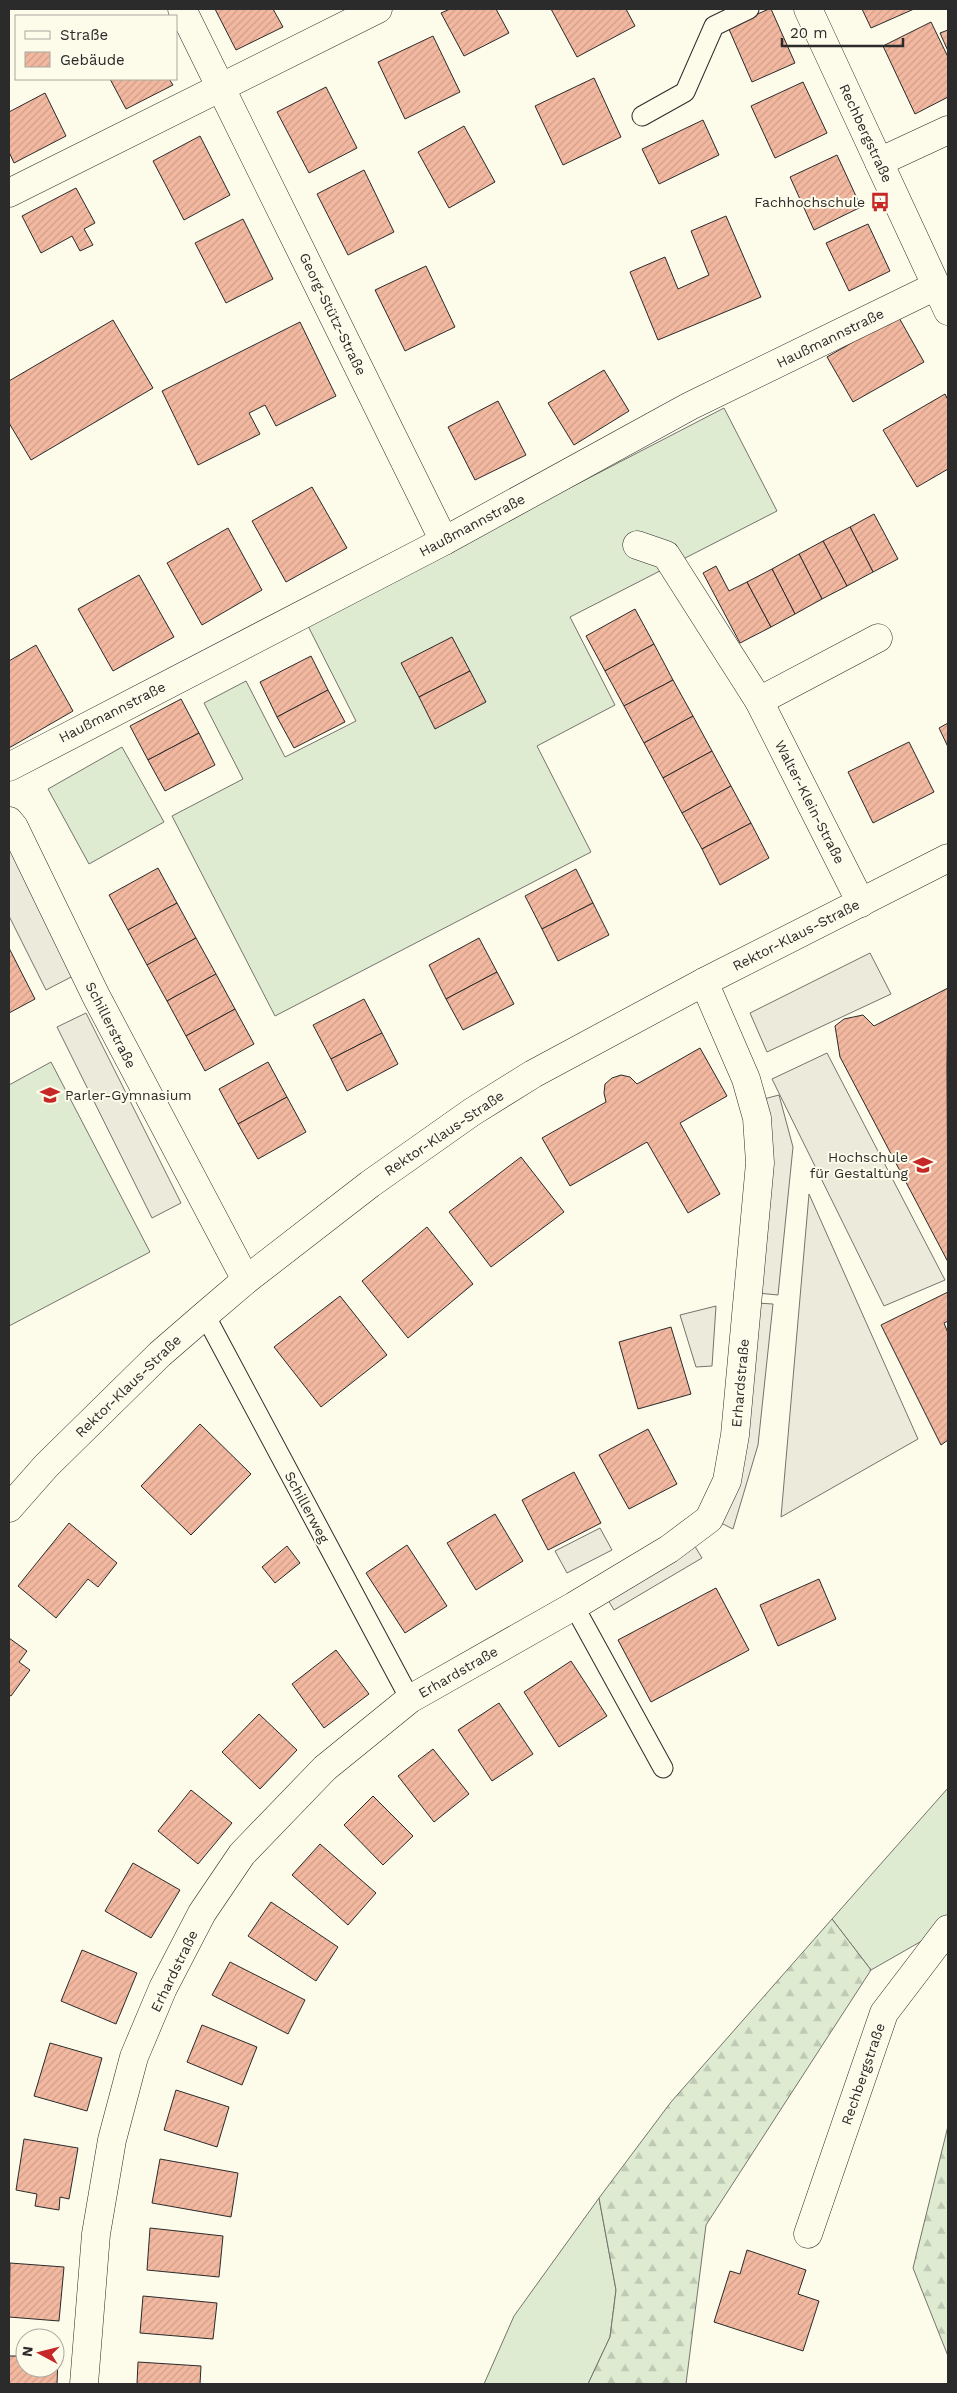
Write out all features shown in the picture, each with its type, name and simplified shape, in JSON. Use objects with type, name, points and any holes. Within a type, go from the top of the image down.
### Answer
[{"type":"street","name":"Georg-Stütz-Straße","points":[[182,9],[444,541]]},
{"type":"street","points":[[9,192],[378,9]]},
{"type":"street","name":"Rechbergstraße","points":[[808,9],[948,311]]},
{"type":"street","points":[[880,162],[948,130]]},
{"type":"street","name":"Haußmannstraße","points":[[9,768],[444,541],[690,406],[936,286]]},
{"type":"street","name":"Walter-Klein-Straße","points":[[637,545],[666,555],[759,701],[861,903]]},
{"type":"street","points":[[759,701],[878,638]]},
{"type":"street","name":"Schillerstraße","points":[[9,821],[14,826],[96,996],[246,1280]]},
{"type":"street","name":"Rektor-Klaus-Straße","points":[[9,1508],[46,1466],[152,1361],[205,1314],[370,1184],[472,1112],[533,1074],[704,982],[948,858]]},
{"type":"street","name":"Erhardstraße","points":[[84,2384],[96,2234],[112,2140],[134,2057],[163,1988],[202,1914],[242,1854],[325,1768],[410,1699],[574,1606],[669,1549],[709,1519],[727,1481],[735,1435],[760,1163],[757,1118],[746,1079],[704,982]]},
{"type":"street","name":"Rechbergstraße","points":[[808,2234],[884,2013],[948,1929]]},
{"type":"lane","points":[[642,116],[685,92],[714,26],[750,9]]},
{"type":"lane","name":"Schillerweg","points":[[205,1314],[410,1699]]},
{"type":"lane","points":[[574,1606],[663,1768]]},
{"type":"green space","points":[[724,408],[777,511],[570,617],[615,705],[537,746],[591,852],[275,1016],[172,816],[243,779],[204,703],[246,681],[285,757],[356,721],[307,624]]},
{"type":"green space","points":[[122,747],[164,822],[89,864],[48,789]]},
{"type":"green space","points":[[51,1062],[150,1252],[9,1326],[9,1085]]},
{"type":"green space","points":[[948,1788],[948,1933],[934,1934],[871,1970],[832,1919]]},
{"type":"green space","points":[[832,1919],[871,1970],[706,2225],[686,2384],[588,2384],[610,2337],[616,2290],[599,2198],[671,2102]]},
{"type":"green space","points":[[948,2126],[948,2356],[913,2268]]},
{"type":"green space","points":[[599,2198],[616,2290],[610,2337],[588,2384],[484,2384],[514,2316]]},
{"type":"shaded area","points":[[9,843],[75,975],[46,990],[9,916]]},
{"type":"shaded area","points":[[870,953],[891,994],[767,1052],[750,1013]]},
{"type":"shaded area","points":[[86,1013],[181,1203],[152,1218],[57,1027]]},
{"type":"shaded area","points":[[827,1053],[945,1280],[884,1306],[772,1079]]},
{"type":"shaded area","points":[[779,1095],[793,1147],[778,1295],[757,1293],[760,1100]]},
{"type":"shaded area","points":[[809,1194],[918,1439],[781,1517]]},
{"type":"shaded area","points":[[757,1303],[773,1304],[758,1445],[733,1529],[719,1522]]},
{"type":"shaded area","points":[[716,1306],[712,1366],[696,1367],[680,1315]]},
{"type":"shaded area","points":[[600,1528],[612,1550],[567,1573],[555,1551]]},
{"type":"shaded area","points":[[693,1543],[702,1558],[614,1610],[605,1595]]},
{"type":"building","points":[[215,9],[273,9],[283,27],[236,50]]},
{"type":"building","points":[[450,9],[496,9],[509,33],[464,56],[441,13]]},
{"type":"building","points":[[551,9],[626,9],[635,26],[577,57]]},
{"type":"building","points":[[771,9],[795,63],[752,82],[728,27]]},
{"type":"building","points":[[862,9],[914,9],[871,28]]},
{"type":"building","points":[[931,22],[948,57],[948,97],[915,114],[883,46]]},
{"type":"building","points":[[948,30],[948,51],[940,33]]},
{"type":"building","points":[[433,36],[460,92],[405,119],[378,62]]},
{"type":"building","points":[[594,78],[621,137],[563,165],[535,106]]},
{"type":"building","points":[[111,80],[170,80],[173,85],[126,109]]},
{"type":"building","points":[[803,82],[827,133],[775,158],[751,106]]},
{"type":"building","points":[[326,87],[357,148],[309,173],[277,112]]},
{"type":"building","points":[[45,93],[66,136],[14,163],[9,152],[9,112]]},
{"type":"building","points":[[703,120],[719,155],[659,184],[642,149]]},
{"type":"building","points":[[464,126],[495,182],[449,208],[418,152]]},
{"type":"building","points":[[200,136],[230,195],[184,220],[153,161]]},
{"type":"building","points":[[837,155],[861,207],[814,230],[790,177]]},
{"type":"building","points":[[364,170],[394,232],[348,255],[317,194]]},
{"type":"building","points":[[76,188],[95,223],[84,229],[93,245],[80,251],[72,236],[41,253],[22,216]]},
{"type":"building","points":[[726,216],[761,297],[658,340],[630,272],[665,257],[678,289],[709,275],[691,231]]},
{"type":"building","points":[[243,219],[273,279],[226,303],[195,243]]},
{"type":"building","points":[[868,224],[890,271],[849,291],[826,243]]},
{"type":"building","points":[[426,266],[455,327],[405,351],[375,290]]},
{"type":"building","points":[[898,316],[924,362],[853,402],[827,357]]},
{"type":"building","points":[[113,320],[153,388],[31,460],[9,423],[9,381]]},
{"type":"building","points":[[300,322],[336,396],[276,426],[265,405],[249,413],[260,434],[198,465],[162,391]]},
{"type":"building","points":[[604,370],[629,411],[574,445],[548,403]]},
{"type":"building","points":[[945,394],[948,400],[948,469],[917,487],[883,430]]},
{"type":"building","points":[[498,401],[526,455],[475,480],[448,427]]},
{"type":"building","points":[[312,487],[347,548],[286,582],[252,521]]},
{"type":"building","points":[[874,514],[898,559],[873,572],[850,527]]},
{"type":"building","points":[[850,527],[873,572],[847,586],[823,541]]},
{"type":"building","points":[[228,528],[262,590],[202,625],[167,563]]},
{"type":"building","points":[[823,541],[847,586],[822,599],[799,554]]},
{"type":"building","points":[[799,554],[822,599],[795,614],[772,569]]},
{"type":"building","points":[[716,566],[729,591],[747,582],[771,627],[740,643],[703,573]]},
{"type":"building","points":[[772,569],[795,614],[771,627],[747,582]]},
{"type":"building","points":[[139,575],[174,637],[113,671],[78,609]]},
{"type":"building","points":[[635,609],[654,644],[605,671],[586,636]]},
{"type":"building","points":[[452,637],[470,671],[419,697],[401,663]]},
{"type":"building","points":[[654,644],[673,680],[624,706],[605,671]]},
{"type":"building","points":[[36,645],[73,711],[9,748],[9,661]]},
{"type":"building","points":[[311,656],[328,690],[277,717],[260,682]]},
{"type":"building","points":[[470,671],[486,702],[435,729],[419,697]]},
{"type":"building","points":[[673,680],[693,716],[644,743],[624,706]]},
{"type":"building","points":[[328,690],[345,722],[294,748],[277,717]]},
{"type":"building","points":[[181,699],[199,733],[148,760],[130,726]]},
{"type":"building","points":[[693,716],[712,751],[663,778],[644,743]]},
{"type":"building","points":[[948,723],[948,747],[939,728]]},
{"type":"building","points":[[199,733],[215,765],[165,791],[148,760]]},
{"type":"building","points":[[909,742],[934,792],[873,823],[848,772]]},
{"type":"building","points":[[712,751],[731,786],[682,813],[663,778]]},
{"type":"building","points":[[731,786],[751,823],[702,849],[682,813]]},
{"type":"building","points":[[751,823],[769,858],[720,885],[702,849]]},
{"type":"building","points":[[158,868],[177,903],[128,930],[109,895]]},
{"type":"building","points":[[576,869],[593,903],[542,929],[525,896]]},
{"type":"building","points":[[177,903],[196,938],[147,965],[128,930]]},
{"type":"building","points":[[593,903],[609,935],[558,961],[542,929]]},
{"type":"building","points":[[196,938],[216,974],[167,1001],[147,965]]},
{"type":"building","points":[[479,938],[497,972],[446,999],[429,965]]},
{"type":"building","points":[[9,948],[35,999],[9,1013]]},
{"type":"building","points":[[497,972],[514,1004],[463,1030],[446,999]]},
{"type":"building","points":[[216,974],[235,1009],[186,1036],[167,1001]]},
{"type":"building","name":"Hochschule für Gestaltung","points":[[948,988],[948,1262],[840,1057],[835,1026],[844,1019],[863,1015],[874,1026]]},
{"type":"building","points":[[364,999],[382,1033],[331,1059],[313,1025]]},
{"type":"building","points":[[235,1009],[254,1044],[205,1071],[186,1036]]},
{"type":"building","points":[[382,1033],[398,1064],[347,1091],[331,1059]]},
{"type":"building","points":[[700,1048],[727,1096],[680,1123],[720,1194],[688,1213],[647,1142],[570,1186],[542,1138],[606,1102],[605,1084],[612,1078],[621,1075],[630,1077],[637,1084]]},
{"type":"building","points":[[268,1062],[287,1097],[238,1124],[219,1089]]},
{"type":"building","points":[[287,1097],[306,1132],[258,1159],[238,1124]]},
{"type":"building","points":[[521,1157],[564,1212],[491,1267],[449,1212]]},
{"type":"building","points":[[427,1227],[473,1284],[408,1338],[362,1281]]},
{"type":"building","points":[[948,1292],[948,1321],[944,1323],[948,1333],[948,1440],[941,1445],[881,1325]]},
{"type":"building","points":[[340,1296],[387,1355],[321,1407],[274,1347]]},
{"type":"building","points":[[671,1327],[691,1394],[638,1409],[619,1342]]},
{"type":"building","points":[[200,1424],[251,1474],[191,1535],[141,1486]]},
{"type":"building","points":[[648,1429],[677,1484],[629,1509],[599,1455]]},
{"type":"building","points":[[574,1472],[601,1523],[548,1550],[522,1500]]},
{"type":"building","points":[[495,1514],[523,1561],[476,1590],[447,1543]]},
{"type":"building","points":[[69,1523],[117,1563],[98,1587],[88,1579],[56,1618],[18,1586]]},
{"type":"building","points":[[407,1545],[447,1606],[405,1633],[366,1573]]},
{"type":"building","points":[[287,1546],[300,1563],[275,1583],[262,1567]]},
{"type":"building","points":[[819,1579],[836,1619],[778,1646],[760,1605]]},
{"type":"building","points":[[716,1588],[749,1650],[651,1702],[618,1640]]},
{"type":"building","points":[[9,1638],[27,1651],[19,1662],[30,1670],[11,1696],[9,1695]]},
{"type":"building","points":[[336,1650],[369,1694],[324,1728],[292,1684]]},
{"type":"building","points":[[571,1661],[607,1716],[559,1747],[524,1692]]},
{"type":"building","points":[[499,1703],[533,1754],[492,1781],[458,1730]]},
{"type":"building","points":[[259,1714],[297,1750],[260,1789],[222,1752]]},
{"type":"building","points":[[433,1749],[469,1794],[434,1822],[398,1776]]},
{"type":"building","points":[[191,1790],[232,1823],[198,1864],[158,1831]]},
{"type":"building","points":[[373,1796],[413,1836],[383,1865],[344,1825]]},
{"type":"building","points":[[320,1844],[376,1893],[348,1925],[292,1875]]},
{"type":"building","points":[[133,1863],[180,1890],[151,1938],[105,1911]]},
{"type":"building","points":[[271,1902],[338,1947],[316,1981],[248,1936]]},
{"type":"building","points":[[82,1950],[137,1973],[116,2024],[61,2001]]},
{"type":"building","points":[[230,1962],[305,2000],[288,2034],[212,1995]]},
{"type":"building","points":[[202,2025],[257,2047],[242,2085],[187,2062]]},
{"type":"building","points":[[50,2043],[102,2058],[87,2111],[34,2096]]},
{"type":"building","points":[[176,2090],[229,2107],[217,2147],[164,2130]]},
{"type":"building","points":[[24,2139],[78,2148],[69,2199],[60,2197],[59,2210],[35,2206],[37,2194],[16,2190]]},
{"type":"building","points":[[160,2159],[238,2173],[231,2217],[152,2203]]},
{"type":"building","points":[[150,2228],[223,2236],[219,2277],[147,2270]]},
{"type":"building","points":[[747,2250],[806,2270],[798,2294],[819,2301],[803,2351],[714,2322],[730,2271],[740,2274]]},
{"type":"building","points":[[10,2263],[64,2267],[59,2321],[9,2317]]},
{"type":"building","points":[[143,2296],[217,2303],[213,2339],[140,2333]]},
{"type":"building","points":[[9,2356],[15,2356],[15,2378],[57,2378],[57,2384],[9,2384]]},
{"type":"building","points":[[138,2362],[201,2366],[200,2384],[137,2384]]},
{"type":"place","name":"Fachhochschule","points":[[880,202]]},
{"type":"place","name":"Parler-Gymnasium","points":[[50,1095]]},
{"type":"place","name":"Hochschule für Gestaltung","points":[[923,1165]]}]
